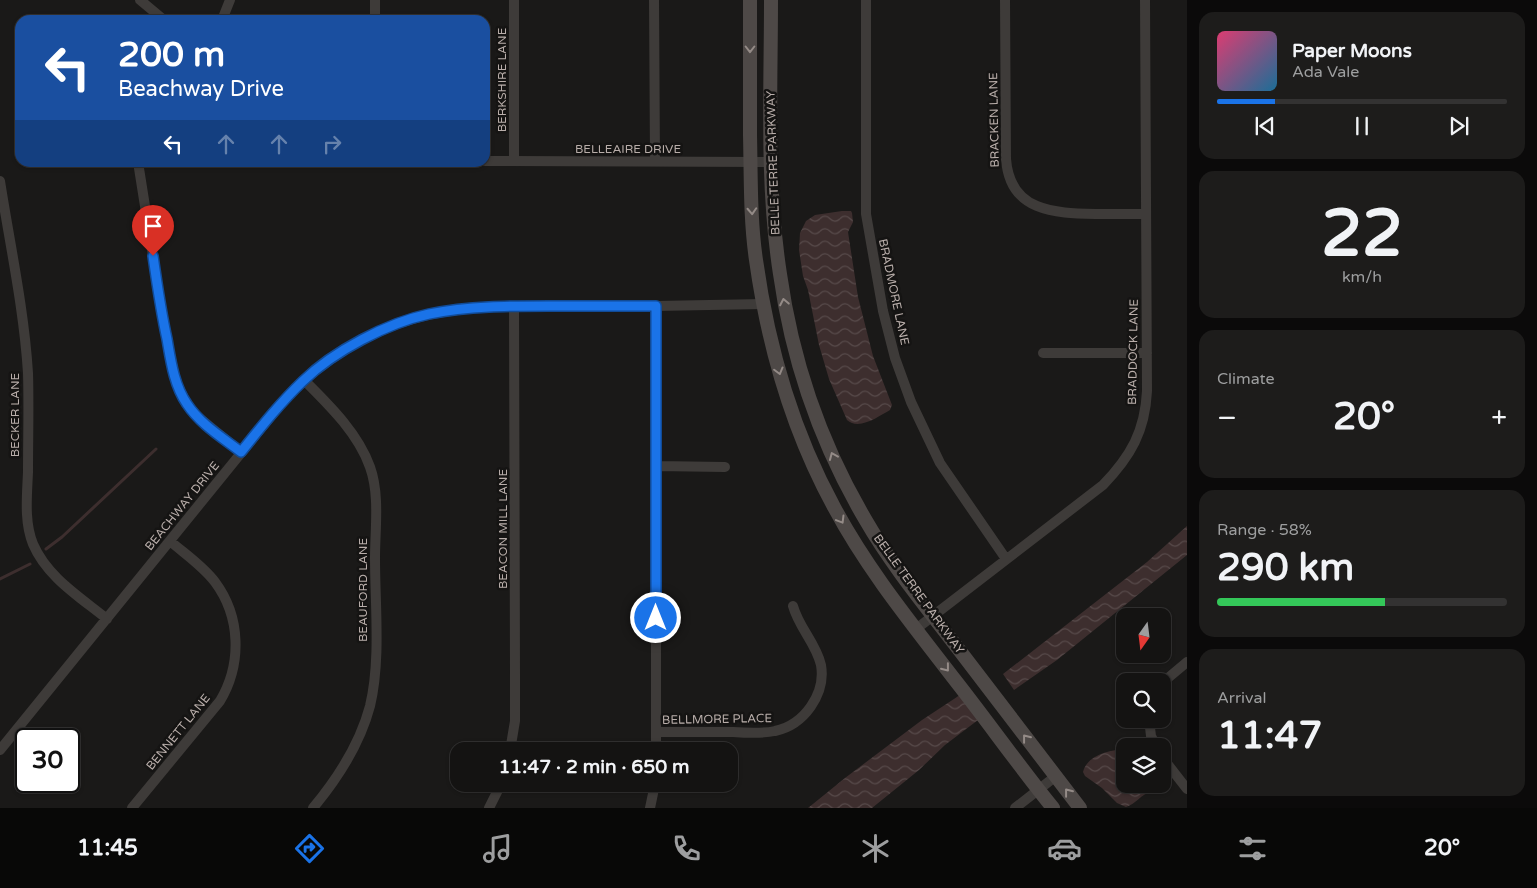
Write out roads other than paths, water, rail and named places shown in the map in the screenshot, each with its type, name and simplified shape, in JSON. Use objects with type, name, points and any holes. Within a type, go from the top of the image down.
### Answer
[{"type":"main road","name":"BELLE TERRE PARKWAY","points":[[750,0],[753,237],[763,304],[773,352],[786,397],[799,432],[834,508],[860,552],[916,629],[1053,808]]},
{"type":"main road","name":"BELLE TERRE PARKWAY","points":[[771,0],[771,162],[776,250],[783,298],[812,405],[836,465],[865,520],[892,562],[1080,808]]},
{"type":"street","points":[[140,0],[151,15]]},
{"type":"street","points":[[224,15],[230,0]]},
{"type":"street","points":[[374,15],[375,0]]},
{"type":"street","name":"BERKSHIRE LANE","points":[[514,0],[514,161]]},
{"type":"street","points":[[654,0],[655,161]]},
{"type":"street","name":"BRADMORE LANE","points":[[866,0],[866,214],[882,311],[895,358],[911,402],[937,456],[968,506],[1006,559]]},
{"type":"street","name":"BRACKEN LANE","points":[[1005,0],[1006,159],[1008,174],[1016,190],[1031,204],[1047,211],[1069,214],[1146,214]]},
{"type":"street","name":"BRADDOCK LANE","points":[[916,629],[1103,485],[1126,459],[1137,437],[1145,412],[1147,391],[1145,0]]},
{"type":"street","name":"BELLEAIRE DRIVE","points":[[490,161],[771,162]]},
{"type":"street","points":[[139,167],[164,326],[176,382],[187,404],[196,415],[241,452]]},
{"type":"street","name":"BECKER LANE","points":[[0,181],[27,363],[28,517],[31,537],[37,552],[52,573],[108,619]]},
{"type":"street","name":"BEACHWAY DRIVE","points":[[0,750],[280,405],[304,380],[346,350],[393,326],[428,315],[469,308],[763,304]]},
{"type":"street","name":"BEACON MILL LANE","points":[[511,742],[516,674],[514,306]]},
{"type":"street","points":[[656,306],[656,742]]},
{"type":"street","points":[[1043,354],[1147,353]]},
{"type":"street","name":"BEAUFORD LANE","points":[[304,380],[327,404],[359,444],[371,469],[375,502],[375,657],[370,706],[355,747],[338,775],[313,808]]},
{"type":"street","points":[[656,466],[726,466]]},
{"type":"street","name":"BENNETT LANE","points":[[132,808],[220,701],[227,687],[235,661],[235,632],[224,596],[215,581],[170,541]]},
{"type":"street","name":"BELLMORE PLACE","points":[[656,732],[768,732],[787,727],[805,714],[818,693],[821,682],[821,669],[815,649],[798,620],[793,606]]},
{"type":"street","points":[[1171,675],[1187,662]]},
{"type":"street","points":[[1171,768],[1187,788]]},
{"type":"street","points":[[1015,808],[1056,776]]},
{"type":"street","points":[[490,808],[497,792]]},
{"type":"street","points":[[650,808],[653,792]]},
{"type":"water","points":[[851,211],[852,213],[853,222],[848,232],[858,297],[873,356],[892,405],[890,410],[875,419],[857,424],[847,420],[829,379],[819,345],[799,250],[800,233],[806,221],[815,215]]},
{"type":"water","points":[[1187,526],[1187,555],[1121,608],[1116,608],[1116,612],[1057,660],[1014,690],[1003,674],[1147,562]]},
{"type":"water","points":[[960,695],[978,720],[945,745],[919,770],[872,808],[808,808],[922,720]]},
{"type":"water","points":[[1116,750],[1116,793],[1149,793],[1126,807],[1117,803],[1102,788],[1085,776],[1083,772],[1089,761],[1100,754]]},
{"type":"waterway","points":[[46,549],[62,537],[156,449]]},
{"type":"waterway","points":[[0,579],[30,564]]}]
